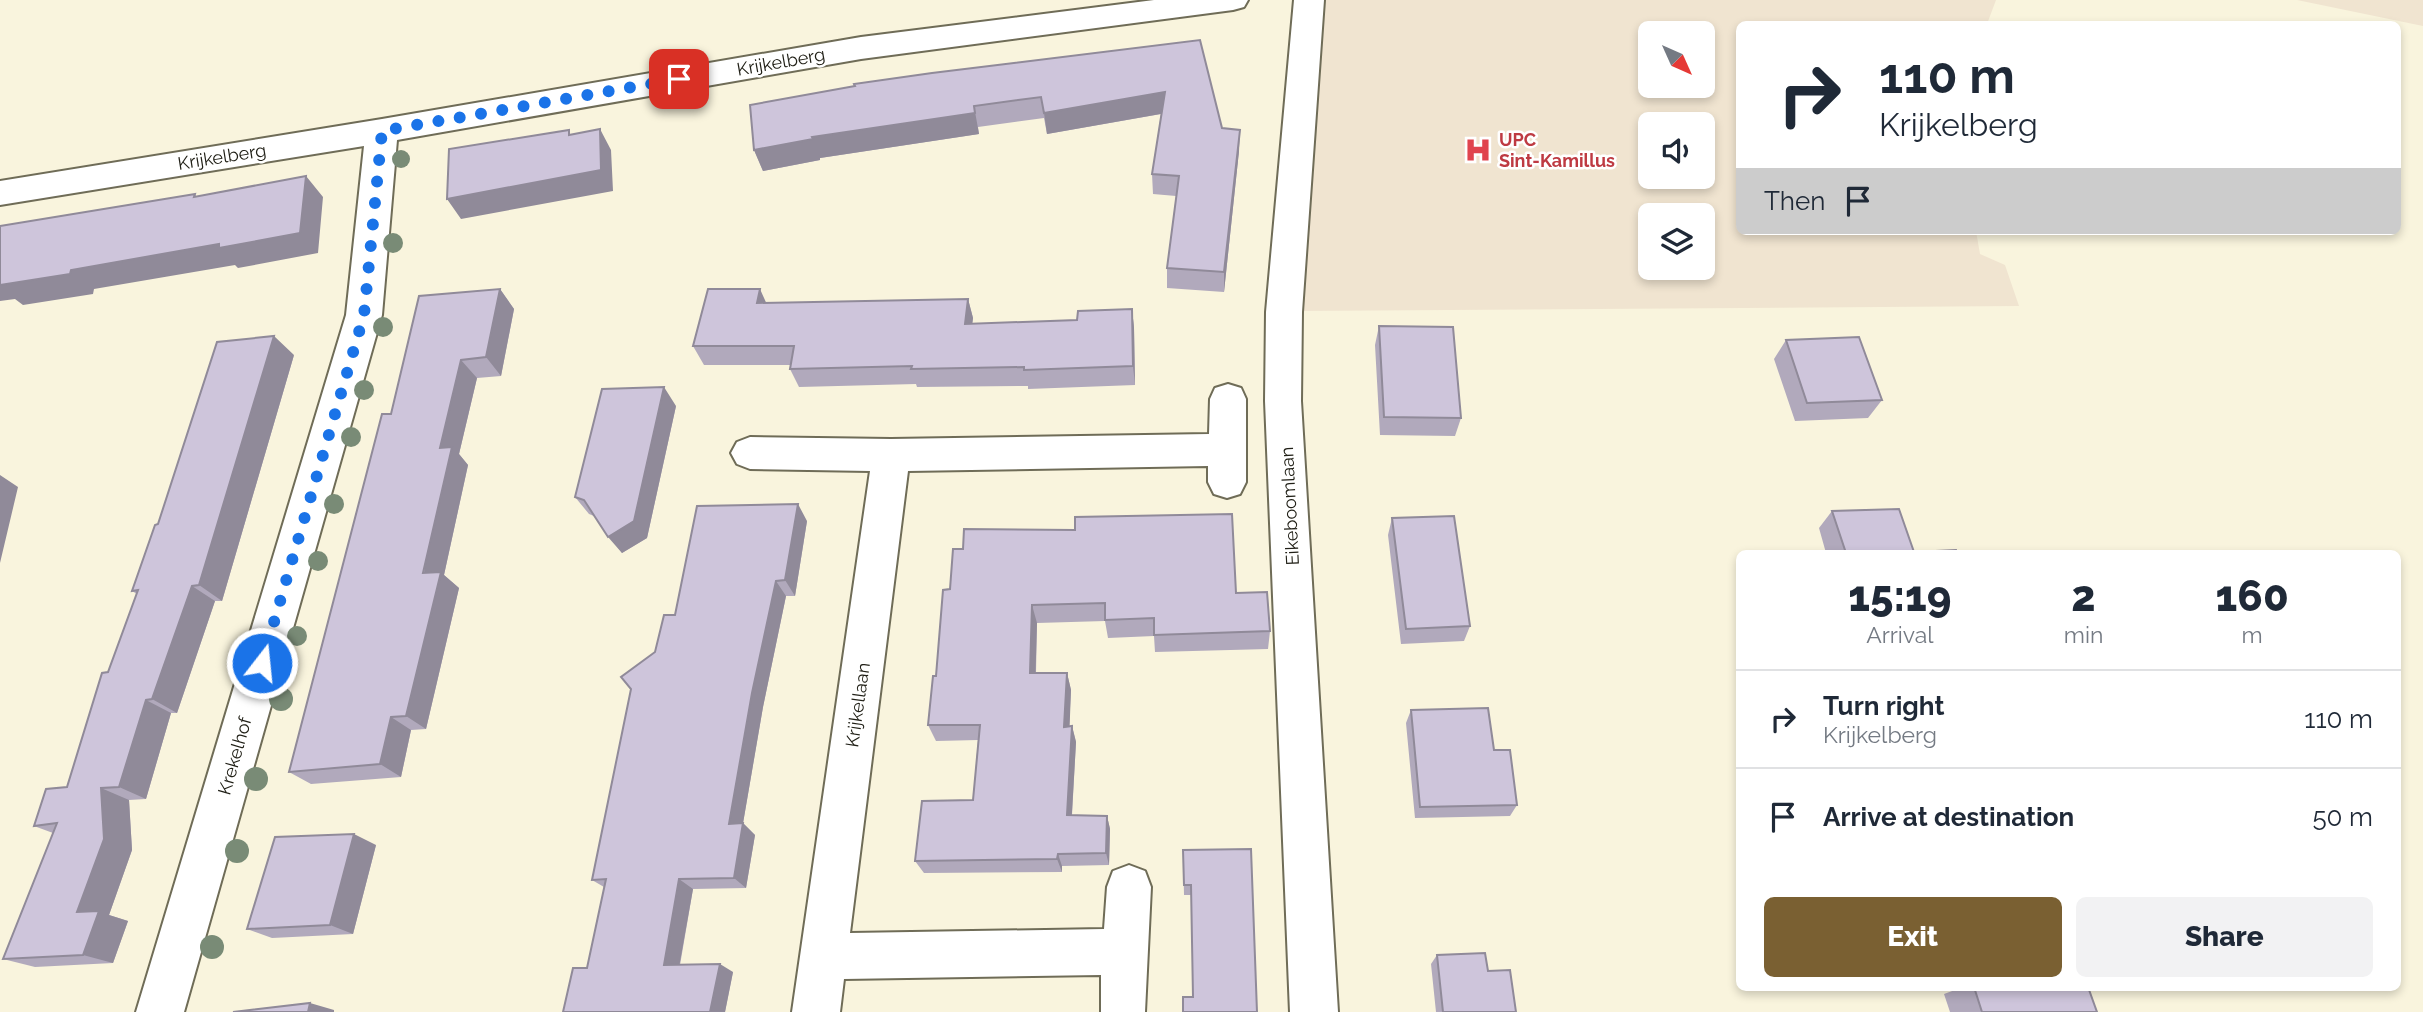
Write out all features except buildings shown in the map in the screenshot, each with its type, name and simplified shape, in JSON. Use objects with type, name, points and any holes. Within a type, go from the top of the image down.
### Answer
[{"type":"street","name":"Krijkelberg","points":[[0,193],[382,131],[861,48],[1233,0]]},
{"type":"street","name":"Eikeboomlaan","points":[[1309,0],[1284,312],[1283,401],[1314,1012]]},
{"type":"street","name":"Krekelhof","points":[[160,1012],[364,315],[382,131]]},
{"type":"street","points":[[750,453],[1226,466],[1227,399]]},
{"type":"street","name":"Krijkellaan","points":[[816,1012],[891,455]]},
{"type":"street","points":[[1123,1009],[1129,887]]},
{"type":"street","points":[[824,956],[1125,952]]},
{"type":"shaded area","name":"UPC Sint-Kamillus","points":[[1317,0],[1996,0],[1988,21],[1736,21],[1736,235],[1977,235],[1980,254],[2005,265],[2019,306],[1294,311]]},
{"type":"shaded area","points":[[2297,0],[2423,0],[2423,26]]},
{"type":"place","name":"UPC Sint-Kamillus","points":[[1478,150]]},
{"type":"route","points":[[262,663],[364,315],[382,131],[679,79]]}]
